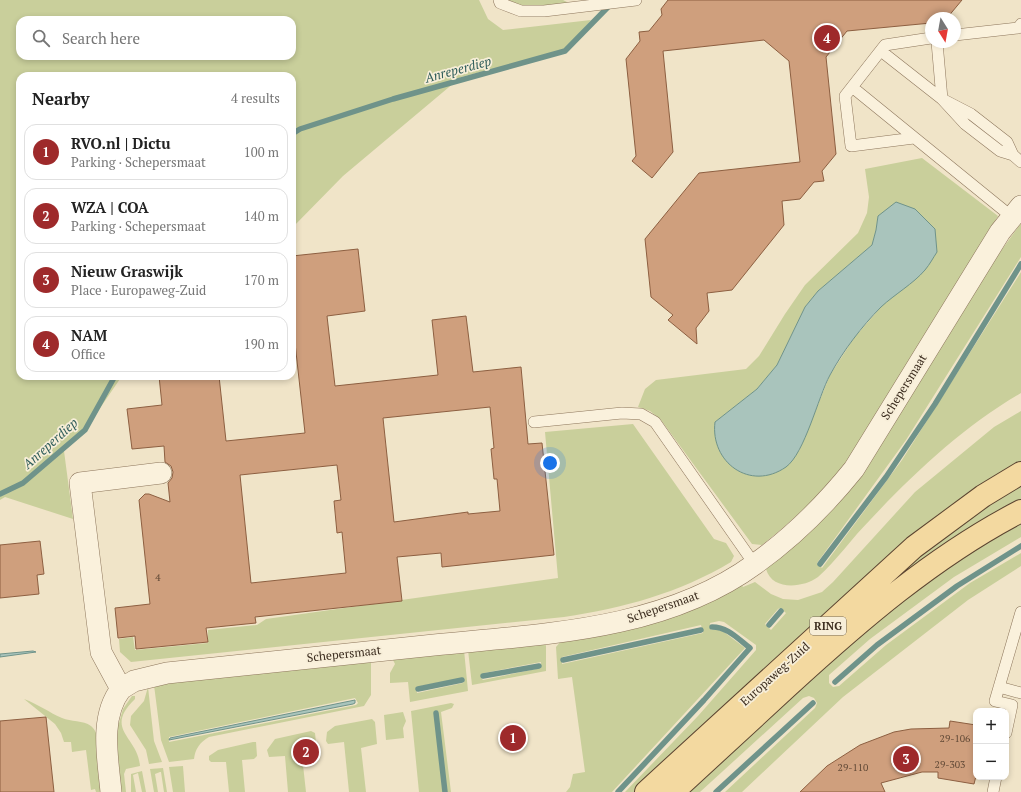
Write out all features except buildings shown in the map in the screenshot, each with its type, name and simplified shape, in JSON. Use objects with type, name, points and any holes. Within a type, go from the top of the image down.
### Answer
[{"type":"main road","name":"Europaweg-Zuid","points":[[646,792],[914,547],[983,496],[1021,474]]},
{"type":"main road","name":"Europaweg-Zuid","points":[[673,792],[831,647],[888,599],[964,544],[1021,511]]},
{"type":"street","name":"Schepersmaat","points":[[121,689],[134,681],[167,673],[558,632],[612,623],[650,614],[678,604],[723,583],[755,564],[806,522],[828,501],[854,469],[1000,232],[1016,212]]},
{"type":"street","points":[[111,792],[107,730],[111,708],[115,697],[121,689],[101,652],[80,484],[161,473]]},
{"type":"lane","points":[[499,0],[500,3],[521,11],[544,11],[576,8],[634,0]]},
{"type":"lane","points":[[961,34],[1018,28],[1021,24]]},
{"type":"lane","points":[[914,138],[851,146],[846,96],[885,45],[925,39]]},
{"type":"lane","points":[[938,48],[942,99]]},
{"type":"lane","points":[[886,55],[942,99],[965,124],[1000,151],[1017,158]]},
{"type":"lane","points":[[857,91],[914,138],[1016,212]]},
{"type":"lane","points":[[534,422],[622,413],[641,414],[654,422],[755,564]]},
{"type":"lane","points":[[1009,719],[1012,705],[995,701],[1021,612]]},
{"type":"lane","points":[[999,687],[1021,692]]},
{"type":"lane","points":[[993,792],[995,780]]},
{"type":"green space","points":[[0,0],[479,0],[488,19],[503,30],[591,20],[565,51],[461,77],[343,176],[296,224],[296,72],[16,72],[16,380],[119,380],[83,433],[64,451],[73,519],[5,497],[0,500]]},
{"type":"green space","points":[[509,0],[563,0],[569,3],[539,8],[516,4]]},
{"type":"green space","points":[[922,158],[998,216],[842,469],[814,499],[773,536],[762,545],[752,544],[661,420],[650,411],[638,407],[645,389],[656,380],[746,369],[759,356],[805,285],[858,233],[867,213],[869,197],[865,169]],"holes":[[[878,215],[880,308],[854,338],[830,375],[799,451],[715,422],[757,389],[777,365],[805,307],[818,291],[872,245]]]},
{"type":"green space","points":[[1021,223],[1021,257],[906,440],[817,563],[822,568],[902,460],[1021,272],[1021,393],[1000,406],[960,435],[923,467],[863,527],[818,577],[812,581],[797,585],[781,584],[775,581],[769,576],[766,569],[783,554]]},
{"type":"green space","points":[[1021,411],[1021,464],[799,641],[635,792],[625,792],[698,716],[756,650],[756,645],[724,622],[719,621],[710,623],[711,630],[719,630],[724,632],[745,648],[612,792],[566,792],[570,787],[573,774],[585,772],[572,677],[558,679],[556,647],[562,640],[740,583],[743,587],[755,582],[771,594],[783,599],[798,600],[822,592],[833,582],[915,492],[994,427]],"holes":[[[780,608],[786,613],[771,630],[765,624]],[[701,625],[703,633],[562,664],[562,657]]]},
{"type":"green space","points":[[633,424],[714,539],[726,543],[734,556],[731,562],[711,573],[671,591],[650,598],[608,609],[564,617],[131,662],[120,652],[119,639],[133,637],[135,650],[208,643],[208,630],[257,625],[266,619],[558,578],[545,432]]},
{"type":"green space","points":[[1021,484],[1021,501],[666,792],[660,792],[892,579],[960,523]]},
{"type":"green space","points":[[1021,517],[1021,537],[954,577],[870,639],[829,675],[829,683],[833,687],[839,686],[886,645],[970,583],[1021,553],[1021,566],[968,600],[843,697],[742,792],[725,792],[815,708],[817,703],[814,698],[809,696],[803,698],[700,792],[680,792],[854,633]]},
{"type":"green space","points":[[545,643],[546,671],[472,685],[468,650]],"holes":[[[541,662],[541,668],[483,680],[481,678],[484,673]]]},
{"type":"green space","points":[[464,650],[468,691],[410,702],[408,682],[390,683],[390,673],[395,664],[393,660]],"holes":[[[462,678],[464,681],[463,683],[417,693],[416,687]]]},
{"type":"green space","points":[[371,660],[371,695],[364,706],[209,737],[198,746],[194,759],[169,762],[161,740],[154,685]],"holes":[[[355,698],[358,703],[356,705],[169,742],[169,737]]]},
{"type":"green space","points":[[148,687],[154,741],[162,762],[149,764],[146,750],[130,725],[131,716],[144,701]]},
{"type":"green space","points":[[132,696],[135,696],[135,699],[126,710],[122,718],[122,726],[134,747],[140,766],[126,769],[124,774],[126,792],[119,792],[117,769],[117,723],[119,723],[123,709]]},
{"type":"green space","points":[[24,699],[62,718],[91,726],[98,738],[100,747],[103,767],[104,792],[96,792],[95,789],[91,790],[86,750],[72,752],[71,742],[64,742],[61,733],[55,724]]},
{"type":"green space","points":[[451,703],[454,704],[452,708],[441,712],[451,792],[419,792],[411,711]]},
{"type":"green space","points":[[403,712],[406,721],[403,728],[404,738],[386,740],[384,715]]},
{"type":"green space","points":[[372,719],[375,722],[377,744],[361,748],[366,792],[349,792],[344,742],[328,744],[326,741],[327,732],[335,726]]},
{"type":"green space","points":[[311,731],[315,733],[316,743],[312,747],[301,747],[306,792],[288,792],[285,756],[269,757],[267,750],[275,739]]},
{"type":"green space","points":[[256,742],[257,756],[254,759],[242,760],[245,792],[229,792],[226,762],[211,762],[209,760],[209,756],[218,750]]},
{"type":"green space","points":[[183,766],[185,792],[173,792],[169,767]]},
{"type":"green space","points":[[163,768],[167,792],[164,792],[160,772],[155,774],[158,792],[154,792],[150,769]]},
{"type":"green space","points":[[142,771],[146,792],[142,792],[138,773],[133,775],[136,792],[131,792],[131,774]]},
{"type":"water","points":[[896,202],[915,209],[935,229],[937,252],[920,275],[874,314],[847,348],[825,385],[805,438],[793,460],[786,467],[772,474],[759,476],[746,474],[735,469],[726,460],[719,449],[715,436],[715,422],[757,389],[777,365],[805,307],[818,291],[872,245],[878,216]]},
{"type":"water","points":[[36,652],[0,657],[0,654]]},
{"type":"water","points":[[355,700],[355,703],[353,704],[169,740],[170,738]]},
{"type":"waterway","name":"Anreperdiep","points":[[296,132],[393,99],[565,51],[610,5]]},
{"type":"waterway","points":[[820,564],[886,477],[935,404],[1021,264]]},
{"type":"waterway","name":"Anreperdiep","points":[[0,494],[23,483],[85,430],[113,380]]},
{"type":"waterway","points":[[835,682],[877,645],[957,586],[1021,546]]},
{"type":"waterway","points":[[769,625],[781,611]]},
{"type":"waterway","points":[[618,792],[704,700],[750,648],[728,631],[712,627]]},
{"type":"waterway","points":[[563,660],[701,630]]},
{"type":"waterway","points":[[483,676],[539,666]]},
{"type":"waterway","points":[[418,689],[462,680]]},
{"type":"waterway","points":[[716,792],[813,703]]},
{"type":"waterway","points":[[436,713],[445,792]]},
{"type":"place","name":"NAM","points":[[827,38]]},
{"type":"place","name":"RVO.nl | Dictu","points":[[513,738]]},
{"type":"place","name":"WZA | COA","points":[[306,752]]},
{"type":"place","name":"Nieuw Graswijk","points":[[906,759]]}]
